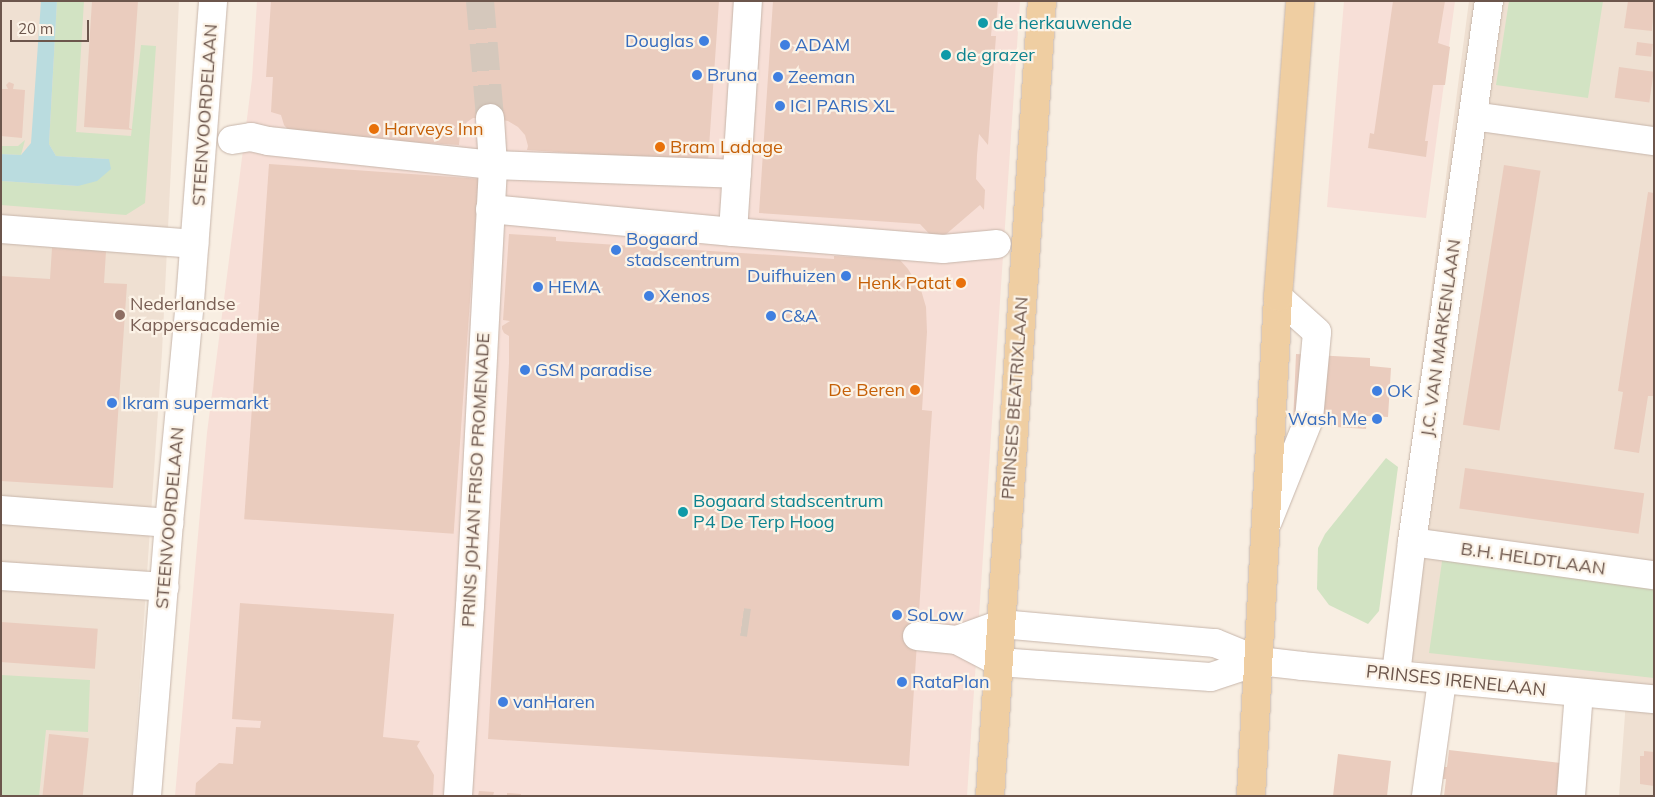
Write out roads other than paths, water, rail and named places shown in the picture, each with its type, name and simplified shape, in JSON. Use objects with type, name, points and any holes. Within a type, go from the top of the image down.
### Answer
[{"type":"main road","name":"PRINSES BEATRIXLAAN","points":[[990,796],[1042,1]]},
{"type":"main road","points":[[1251,796],[1278,297],[1300,1]]},
{"type":"street","name":"STEENVOORDELAAN","points":[[147,796],[213,1]]},
{"type":"street","points":[[733,232],[748,1]]},
{"type":"street","name":"J.C. VAN MARKENLAAN","points":[[1396,674],[1412,542],[1489,1]]},
{"type":"street","points":[[1473,116],[1654,141]]},
{"type":"street","name":"PRINS JOHAN FRISO PROMENADE","points":[[458,796],[493,165],[490,118]]},
{"type":"street","points":[[232,140],[251,137],[268,141],[493,165],[737,174]]},
{"type":"street","points":[[490,209],[733,232],[943,249],[997,244]]},
{"type":"street","points":[[1,229],[194,244]]},
{"type":"street","points":[[1266,525],[1309,419],[1317,332],[1278,297]]},
{"type":"street","points":[[1,510],[169,523]]},
{"type":"street","name":"B.H. HELDTLAAN","points":[[1412,542],[1654,575]]},
{"type":"street","points":[[1,576],[165,587]]},
{"type":"street","points":[[957,640],[1001,624]]},
{"type":"street","name":"PRINSES IRENELAAN","points":[[1001,624],[1215,643],[1259,661],[1654,699]]},
{"type":"street","points":[[917,636],[957,640],[999,662]]},
{"type":"street","name":"PRINSES IRENELAAN","points":[[999,662],[1211,676],[1259,661]]},
{"type":"street","points":[[1426,796],[1442,680]]},
{"type":"street","points":[[1571,796],[1579,693]]},
{"type":"water","points":[[41,1],[57,1],[49,144],[56,156],[109,159],[111,169],[97,181],[78,186],[1,181],[1,154],[21,155],[31,143]]},
{"type":"tunnel","points":[[480,1],[490,118]]},
{"type":"tunnel","points":[[742,622],[749,623]]},
{"type":"place","name":"de herkauwende","points":[[983,23]]},
{"type":"place","name":"Douglas","points":[[704,41]]},
{"type":"place","name":"ADAM","points":[[785,45]]},
{"type":"place","name":"de grazer","points":[[946,55]]},
{"type":"place","name":"Bruna","points":[[697,75]]},
{"type":"place","name":"Zeeman","points":[[778,77]]},
{"type":"place","name":"ICI PARIS XL","points":[[780,106]]},
{"type":"place","name":"Harveys Inn","points":[[374,129]]},
{"type":"place","name":"Bram Ladage","points":[[660,147]]},
{"type":"place","name":"Bogaard stadscentrum","points":[[616,250]]},
{"type":"place","name":"Duifhuizen","points":[[846,276]]},
{"type":"place","name":"Henk Patat","points":[[961,283]]},
{"type":"place","name":"HEMA","points":[[538,287]]},
{"type":"place","name":"Xenos","points":[[649,296]]},
{"type":"place","name":"Nederlandse Kappersacademie","points":[[120,315]]},
{"type":"place","name":"C&A","points":[[771,316]]},
{"type":"place","name":"GSM paradise","points":[[525,370]]},
{"type":"place","name":"De Beren","points":[[915,390]]},
{"type":"place","name":"OK","points":[[1377,391]]},
{"type":"place","name":"Ikram supermarkt","points":[[112,403]]},
{"type":"place","name":"Wash Me","points":[[1377,419]]},
{"type":"place","name":"Bogaard stadscentrum P4 De Terp Hoog","points":[[683,512]]},
{"type":"place","name":"SoLow","points":[[897,615]]},
{"type":"place","name":"RataPlan","points":[[902,682]]},
{"type":"place","name":"vanHaren","points":[[503,702]]}]
